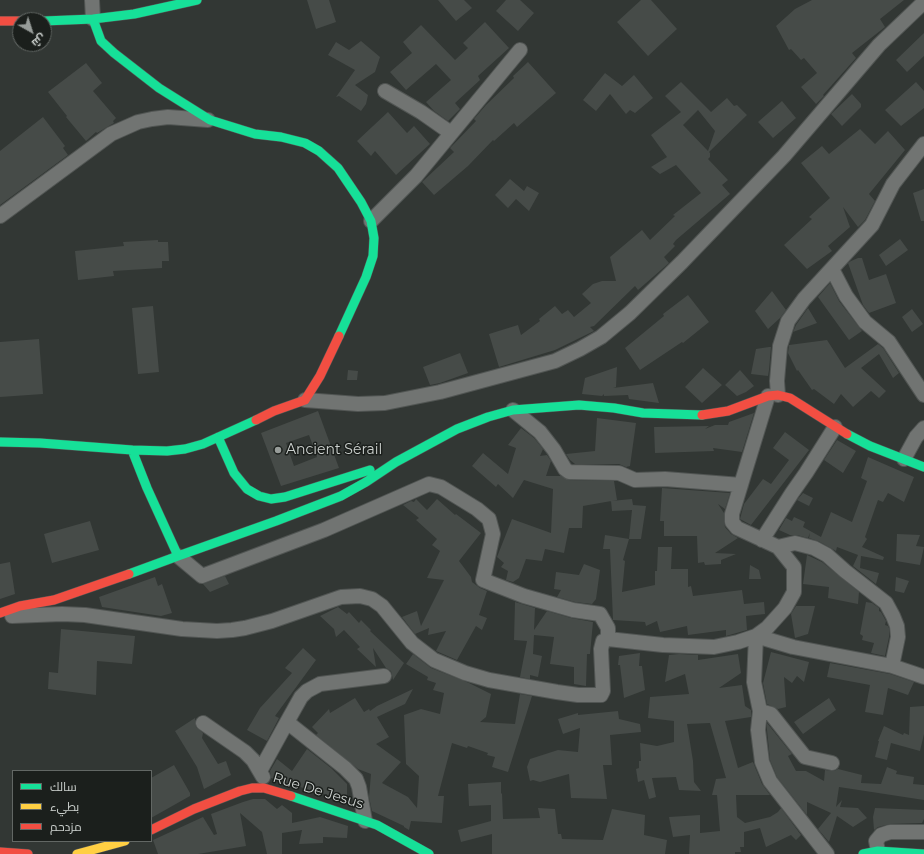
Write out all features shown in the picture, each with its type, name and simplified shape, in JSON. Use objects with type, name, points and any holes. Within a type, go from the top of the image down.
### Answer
[{"type":"main road","points":[[52,21],[93,19],[134,14],[197,0]]},
{"type":"main road","points":[[0,442],[40,443],[132,450],[167,451],[185,449],[203,444],[274,410],[305,400],[330,356],[366,277],[373,256],[374,238],[371,221],[362,202],[338,168],[319,151],[305,143],[281,137],[255,134],[210,120],[159,88],[114,53],[102,41],[97,32],[93,19]]},
{"type":"main road","points":[[0,21],[12,21]]},
{"type":"main road","points":[[0,614],[20,606],[54,600],[341,496],[372,479],[396,462],[457,429],[488,417],[513,410],[579,405],[614,408],[643,413],[698,415],[728,411],[773,396],[790,398],[835,427],[870,446],[924,467]]},
{"type":"main road","points":[[218,437],[234,473],[247,489],[259,496],[271,499],[285,497],[396,462]]},
{"type":"main road","points":[[132,450],[147,488],[178,556]]},
{"type":"main road","name":"Rue De Jesus","points":[[152,830],[194,809],[240,791],[252,788],[270,790],[377,825],[430,854]]},
{"type":"main road","points":[[77,854],[121,842]]},
{"type":"main road","points":[[863,854],[878,851],[924,854]]},
{"type":"main road","points":[[0,852],[28,854]]},
{"type":"street","points":[[92,0],[93,19]]},
{"type":"street","points":[[305,400],[358,404],[386,403],[440,392],[555,360],[580,349],[601,336],[630,313],[682,262],[784,156],[879,45],[924,2]]},
{"type":"street","points":[[371,221],[416,176],[504,67],[520,50]]},
{"type":"street","points":[[385,91],[421,112],[451,133]]},
{"type":"street","points":[[0,216],[111,134],[138,122],[152,119],[168,117],[210,120]]},
{"type":"street","points":[[0,614],[85,615],[131,620],[182,629],[217,631],[245,628],[262,624],[341,597],[366,597],[382,606],[420,650],[434,660],[443,664],[489,680],[531,688],[588,695],[601,695],[603,691],[601,649],[603,641],[608,639],[663,645],[714,646],[738,642],[756,636],[767,628],[785,608],[794,592],[794,567],[778,547],[737,528],[732,522],[732,514],[773,396],[784,331],[796,309],[872,225],[893,184],[924,144]]},
{"type":"street","points":[[832,268],[846,296],[866,322],[889,342],[924,395]]},
{"type":"street","points":[[513,410],[540,432],[554,450],[565,469],[569,472],[613,473],[635,480],[665,479],[741,485]]},
{"type":"street","points":[[762,540],[835,427]]},
{"type":"street","points":[[904,459],[916,437],[924,428]]},
{"type":"street","points":[[178,556],[202,576],[324,530],[430,484],[441,487],[477,509],[489,519],[493,534],[483,580],[524,596],[573,610],[600,614],[608,628],[608,639]]},
{"type":"street","points":[[778,547],[795,543],[814,548],[827,555],[886,603],[894,616],[898,637],[892,666]]},
{"type":"street","points":[[756,636],[793,647],[892,666],[924,677]]},
{"type":"street","points":[[756,636],[754,682],[760,711],[758,730],[762,762],[770,781],[827,854]]},
{"type":"street","points":[[260,771],[301,697],[313,687],[320,684],[384,676]]},
{"type":"street","points":[[760,711],[771,714],[805,757],[832,763]]},
{"type":"street","points":[[287,722],[345,768],[356,779],[359,787],[365,821]]},
{"type":"street","points":[[203,723],[245,752],[253,760],[270,790]]},
{"type":"street","points":[[878,851],[876,841],[881,835],[890,832],[924,832]]},
{"type":"building","points":[[307,0],[329,0],[336,22],[316,29]]},
{"type":"building","points":[[438,0],[464,0],[472,8],[456,21]]},
{"type":"building","points":[[506,0],[520,0],[534,13],[518,31],[496,11]]},
{"type":"building","points":[[641,0],[651,0],[677,29],[648,56],[617,22]]},
{"type":"building","points":[[812,0],[904,0],[880,19],[885,27],[852,53],[856,58],[816,104],[801,87],[817,73],[804,58],[801,60],[791,49],[789,50],[776,26],[795,9]]},
{"type":"building","points":[[485,22],[509,48],[478,76],[480,80],[455,103],[460,109],[448,121],[434,111],[426,102],[451,80],[436,64],[406,90],[390,72],[412,53],[403,42],[421,25],[455,60],[468,48],[463,43]]},
{"type":"building","points":[[924,33],[924,56],[907,72],[896,60]]},
{"type":"building","points":[[361,41],[380,57],[375,72],[355,85],[368,95],[366,104],[361,111],[339,96],[336,97],[355,70],[328,55],[336,42],[349,50]]},
{"type":"building","points":[[528,62],[556,93],[517,127],[514,123],[494,141],[493,140],[468,166],[434,195],[422,182],[454,152],[450,148],[476,121],[474,119],[486,105]]},
{"type":"building","points":[[86,63],[102,83],[93,91],[116,118],[113,121],[114,123],[97,133],[96,132],[86,141],[48,92]]},
{"type":"building","points":[[605,73],[622,86],[634,75],[653,98],[635,113],[630,110],[626,114],[610,94],[596,111],[583,100]]},
{"type":"building","points":[[681,82],[711,112],[727,98],[734,106],[737,105],[747,115],[709,152],[710,157],[708,159],[728,180],[722,185],[730,194],[676,240],[673,244],[675,246],[664,257],[669,263],[638,290],[635,286],[594,326],[590,327],[594,331],[555,350],[499,367],[489,334],[518,325],[521,335],[540,321],[539,319],[555,306],[562,314],[568,310],[574,317],[591,303],[582,294],[593,284],[602,281],[616,281],[610,257],[642,230],[650,240],[675,216],[673,215],[701,193],[676,165],[660,174],[651,167],[667,157],[651,135],[681,112],[665,96]],"holes":[[[698,110],[715,131],[708,151],[683,125]]]},
{"type":"building","points":[[916,82],[924,91],[924,108],[901,126],[885,110]]},
{"type":"building","points":[[852,94],[861,104],[861,107],[842,126],[831,114]]},
{"type":"building","points":[[782,101],[796,118],[773,138],[758,122]]},
{"type":"building","points":[[388,112],[407,133],[414,126],[430,144],[396,175],[375,151],[371,156],[357,141]]},
{"type":"building","points":[[43,117],[65,146],[63,148],[68,155],[0,205],[0,151]]},
{"type":"building","points":[[860,129],[875,144],[888,131],[905,150],[869,194],[875,201],[865,220],[858,227],[843,207],[850,227],[828,246],[832,251],[807,269],[784,245],[812,219],[809,217],[830,198],[801,163],[822,146],[829,154]]},
{"type":"building","points":[[510,179],[524,191],[527,186],[539,193],[529,211],[516,199],[508,208],[495,195]]},
{"type":"building","points":[[924,189],[924,221],[921,221],[913,193]]},
{"type":"building","points":[[900,239],[908,250],[886,266],[879,255]]},
{"type":"building","points":[[158,240],[158,242],[168,242],[169,261],[162,261],[162,268],[113,271],[114,276],[78,280],[75,251],[124,246],[123,242]]},
{"type":"building","points":[[858,258],[862,258],[869,280],[886,274],[896,303],[869,313],[863,305],[848,263]]},
{"type":"building","points":[[830,283],[839,301],[862,331],[849,340],[818,297]]},
{"type":"building","points":[[772,291],[786,310],[768,329],[755,311]]},
{"type":"building","points":[[688,295],[709,322],[683,343],[682,342],[640,370],[625,348],[664,316],[663,314]]},
{"type":"building","points":[[153,306],[159,372],[138,374],[132,308]]},
{"type":"building","points":[[808,308],[817,323],[793,332],[796,325]]},
{"type":"building","points":[[912,309],[923,324],[912,332],[902,317]]},
{"type":"building","points":[[39,339],[43,394],[0,397],[0,342]]},
{"type":"building","points":[[827,340],[845,368],[878,344],[883,348],[899,373],[893,378],[879,354],[861,368],[886,391],[879,398],[871,391],[853,407],[841,394],[834,404],[814,389],[812,390],[798,370],[797,371],[788,353],[789,345]]},
{"type":"building","points":[[771,347],[768,376],[751,374],[756,349]]},
{"type":"building","points":[[460,353],[468,373],[430,385],[423,367]]},
{"type":"building","points":[[617,367],[616,387],[613,388],[653,383],[659,403],[629,399],[628,395],[604,396],[604,394],[602,396],[582,394],[585,378]]},
{"type":"building","points":[[703,368],[722,385],[702,403],[685,387]]},
{"type":"building","points":[[348,370],[358,371],[357,380],[347,380]]},
{"type":"building","points":[[740,370],[754,386],[737,396],[725,385]]},
{"type":"building","name":"Ancient Sérail","points":[[318,411],[339,468],[281,486],[261,433]],"holes":[[[309,435],[317,457],[294,466],[286,443]]]},
{"type":"building","points":[[754,413],[742,452],[713,448],[714,451],[655,453],[654,427],[709,426],[705,429],[715,425],[728,425],[729,422]]},
{"type":"building","points":[[597,418],[636,423],[630,466],[626,467],[619,464],[575,464],[570,460],[566,454],[595,451]]},
{"type":"building","points":[[521,428],[534,438],[543,449],[540,456],[547,455],[551,461],[546,476],[561,476],[569,480],[614,481],[617,500],[583,506],[582,528],[569,528],[564,553],[545,549],[542,561],[526,559],[519,578],[513,582],[506,580],[508,571],[501,567],[504,563],[497,557],[512,519],[551,533],[553,489],[524,480],[513,498],[498,484],[496,487],[472,466],[483,453],[508,474],[516,448],[508,445]]},
{"type":"building","points":[[785,432],[809,450],[751,525],[740,519],[744,504],[763,479],[771,484],[789,460],[773,448]]},
{"type":"building","points":[[837,440],[856,451],[843,473],[824,460]]},
{"type":"building","points":[[868,457],[914,477],[904,502],[888,493],[883,502],[878,500],[865,537],[867,539],[862,547],[884,557],[883,560],[861,556],[860,568],[879,573],[876,584],[853,566],[858,555],[837,547],[836,551],[818,541],[809,538],[810,533],[808,538],[790,535],[779,530],[786,518],[792,521],[794,517],[805,522],[803,527],[821,537],[831,512],[852,522],[867,481],[861,478]]},
{"type":"building","points":[[662,488],[730,493],[725,509],[718,504],[724,513],[725,527],[731,534],[738,538],[715,553],[736,554],[721,560],[721,564],[705,565],[704,562],[698,563],[697,536],[664,536],[664,521],[660,521]]},
{"type":"building","points":[[803,493],[813,498],[809,506],[797,500]]},
{"type":"building","points":[[416,499],[427,510],[437,499],[455,515],[456,514],[481,533],[459,561],[471,577],[472,582],[487,591],[479,615],[487,618],[482,630],[476,626],[457,660],[436,651],[446,631],[428,635],[429,628],[415,634],[402,617],[417,611],[421,626],[444,580],[427,578],[440,551],[432,545],[437,539],[416,520],[419,518],[403,505],[411,501],[414,502]]},
{"type":"building","points":[[632,499],[633,505],[646,506],[641,539],[629,539],[632,510],[612,511],[611,501]]},
{"type":"building","points":[[90,521],[99,550],[52,563],[44,534]]},
{"type":"building","points":[[897,534],[920,535],[916,546],[924,547],[920,565],[896,561]]},
{"type":"building","points":[[605,535],[629,539],[623,560],[625,561],[622,592],[655,585],[658,547],[672,547],[671,569],[688,569],[688,587],[691,586],[693,596],[742,590],[744,604],[764,602],[765,614],[746,616],[747,630],[726,636],[726,630],[688,635],[687,626],[660,632],[657,621],[646,626],[645,622],[613,620],[610,549],[603,549]]},
{"type":"building","points":[[807,555],[822,562],[859,592],[858,604],[828,598],[829,587],[803,584]]},
{"type":"building","points":[[10,562],[15,594],[0,599],[0,564]]},
{"type":"building","points":[[584,564],[600,570],[596,599],[592,604],[575,602],[557,597],[561,590],[554,589],[556,572],[579,575]]},
{"type":"building","points":[[750,565],[759,570],[761,579],[749,579]]},
{"type":"building","points":[[225,576],[229,584],[210,592],[203,584]]},
{"type":"building","points":[[155,577],[158,586],[162,584],[172,613],[161,616],[102,607],[99,597]]},
{"type":"building","points":[[896,577],[909,581],[904,593],[895,591]]},
{"type":"building","points":[[515,602],[535,608],[534,630],[547,611],[571,618],[593,622],[590,654],[587,654],[586,686],[574,684],[574,667],[550,664],[554,637],[534,635],[533,654],[542,656],[538,677],[530,675],[530,679],[520,677],[527,641],[514,640]]},
{"type":"building","points":[[866,602],[872,603],[879,608],[879,611],[886,621],[885,625],[889,628],[889,637],[885,656],[871,653],[874,643],[862,640],[863,636],[860,634]]},
{"type":"building","points":[[796,606],[815,606],[808,634],[795,638],[791,614]]},
{"type":"building","points":[[338,607],[347,614],[349,612],[359,623],[361,620],[371,630],[370,631],[404,663],[393,680],[391,671],[386,668],[373,648],[376,667],[357,649],[360,647],[344,630],[336,637],[334,629],[320,616]]},
{"type":"building","points":[[61,629],[135,636],[132,664],[97,661],[96,695],[48,689],[49,672],[58,673]]},
{"type":"building","points":[[303,648],[316,660],[275,716],[279,718],[267,741],[247,730],[260,708],[292,673],[285,668]]},
{"type":"building","points":[[771,652],[809,662],[804,682],[797,676],[792,683],[784,677],[786,707],[778,709],[767,704],[763,683]]},
{"type":"building","points":[[640,653],[639,666],[642,666],[645,690],[624,698],[620,665],[618,665],[619,656]]},
{"type":"building","points":[[413,654],[431,668],[469,683],[491,694],[486,717],[480,722],[515,724],[520,694],[532,696],[508,772],[492,767],[495,757],[487,755],[488,753],[468,746],[467,748],[452,743],[438,796],[444,796],[442,823],[411,821],[409,830],[404,826],[372,811],[369,797],[371,774],[358,769],[316,735],[318,733],[312,727],[329,709],[330,713],[355,698],[364,712],[369,709],[370,711],[377,706],[413,689],[405,704],[377,717],[389,737],[376,744],[401,762],[382,783],[408,797],[417,808],[419,776],[406,764],[404,715],[421,709],[440,714],[444,693],[433,690],[436,683],[427,680],[428,677],[406,664]]},
{"type":"building","points":[[738,654],[741,673],[719,688],[742,685],[745,706],[751,710],[751,717],[725,721],[738,768],[753,762],[762,784],[770,795],[736,795],[737,817],[745,823],[770,817],[781,808],[801,835],[796,840],[791,835],[766,847],[760,828],[744,832],[744,847],[740,847],[741,852],[735,852],[735,854],[689,854],[690,835],[673,837],[669,817],[700,815],[700,833],[720,831],[717,795],[712,795],[716,779],[726,778],[710,723],[687,724],[693,761],[694,782],[701,791],[679,790],[676,777],[652,778],[656,797],[649,799],[644,780],[638,782],[636,769],[639,768],[639,761],[641,761],[640,743],[657,746],[674,742],[674,721],[648,718],[650,697],[689,694],[685,674],[665,682],[669,655],[698,655],[698,660]]},
{"type":"building","points":[[830,663],[890,674],[914,682],[908,695],[888,688],[883,715],[865,712],[870,685],[827,677]]},
{"type":"building","points":[[829,698],[836,710],[803,734],[794,722]]},
{"type":"building","points":[[924,706],[924,734],[920,751],[891,743],[887,760],[875,757],[878,741],[884,726],[903,735],[904,733],[909,735],[910,707]]},
{"type":"building","points":[[618,711],[619,719],[640,724],[641,732],[610,735],[612,765],[603,765],[607,799],[571,798],[569,774],[540,782],[533,780],[530,781],[527,767],[530,759],[558,750],[578,752],[580,728],[563,734],[558,719],[578,713],[578,715]]},
{"type":"building","points":[[195,718],[196,727],[203,733],[202,738],[218,764],[226,761],[231,775],[204,789],[197,767],[175,731]]},
{"type":"building","points":[[767,723],[792,754],[788,756],[796,771],[806,771],[824,781],[825,770],[834,771],[838,769],[862,775],[861,783],[881,784],[887,767],[897,771],[896,774],[914,777],[913,784],[924,785],[924,800],[839,787],[836,807],[842,800],[840,807],[858,808],[867,818],[853,827],[837,816],[829,842],[818,829],[831,813],[807,802],[807,815],[777,777],[770,760]]},
{"type":"building","points":[[307,749],[331,768],[347,784],[347,802],[310,789],[271,778],[270,771],[277,759],[292,771]]},
{"type":"building","points":[[174,765],[190,793],[190,796],[152,817],[152,777]]},
{"type":"building","points":[[501,782],[503,819],[540,818],[538,808],[555,809],[558,834],[561,834],[562,839],[603,840],[612,809],[645,815],[644,835],[667,840],[665,854],[492,854],[492,834],[461,842],[458,830],[491,821],[491,805],[469,806],[468,784]]},
{"type":"building","points":[[253,799],[265,799],[277,809],[282,805],[292,813],[292,823],[320,817],[348,826],[347,838],[323,837],[323,843],[299,844],[302,830],[282,833],[282,854],[267,854],[262,832],[240,813],[246,846],[198,854],[158,854],[153,840],[203,817],[214,835],[217,834],[211,814]]},
{"type":"building","points":[[875,808],[924,810],[924,819],[922,823],[890,824],[878,827],[874,830],[873,817]]},
{"type":"traffic: fast","points":[[52,21],[93,19],[134,14],[197,0]]},
{"type":"traffic: fast","points":[[93,19],[101,41],[114,53],[159,88],[210,120],[255,134],[281,137],[305,143],[319,151],[338,168],[361,202],[371,221],[374,238],[373,256],[366,277],[339,336]]},
{"type":"traffic: fast","points":[[178,556],[341,496],[366,482],[396,462],[457,429],[488,417],[513,410],[579,405],[614,408],[643,413],[702,415]]},
{"type":"traffic: fast","points":[[132,450],[167,451],[185,449],[203,444],[256,420]]},
{"type":"traffic: fast","points":[[847,434],[870,446],[924,467]]},
{"type":"traffic: fast","points":[[218,437],[234,473],[247,489],[259,496],[271,499],[285,497],[370,470]]},
{"type":"traffic: fast","points":[[0,442],[40,443],[132,450],[147,488],[178,556],[129,574]]},
{"type":"traffic: fast","points":[[291,796],[377,825],[429,854]]},
{"type":"traffic: fast","points":[[863,854],[878,851],[924,854]]},
{"type":"traffic: slow","points":[[77,854],[121,842]]},
{"type":"traffic: jam","points":[[0,21],[12,21]]},
{"type":"traffic: jam","points":[[256,420],[274,411],[305,400],[320,376],[339,336]]},
{"type":"traffic: jam","points":[[702,415],[728,411],[768,396],[778,395],[790,398],[847,434]]},
{"type":"traffic: jam","points":[[0,613],[20,606],[54,600],[129,574]]},
{"type":"traffic: jam","points":[[152,830],[194,809],[240,791],[252,788],[264,788],[291,796]]},
{"type":"traffic: jam","points":[[0,852],[28,854]]},
{"type":"place","name":"Ancient Sérail","points":[[278,450]]}]
